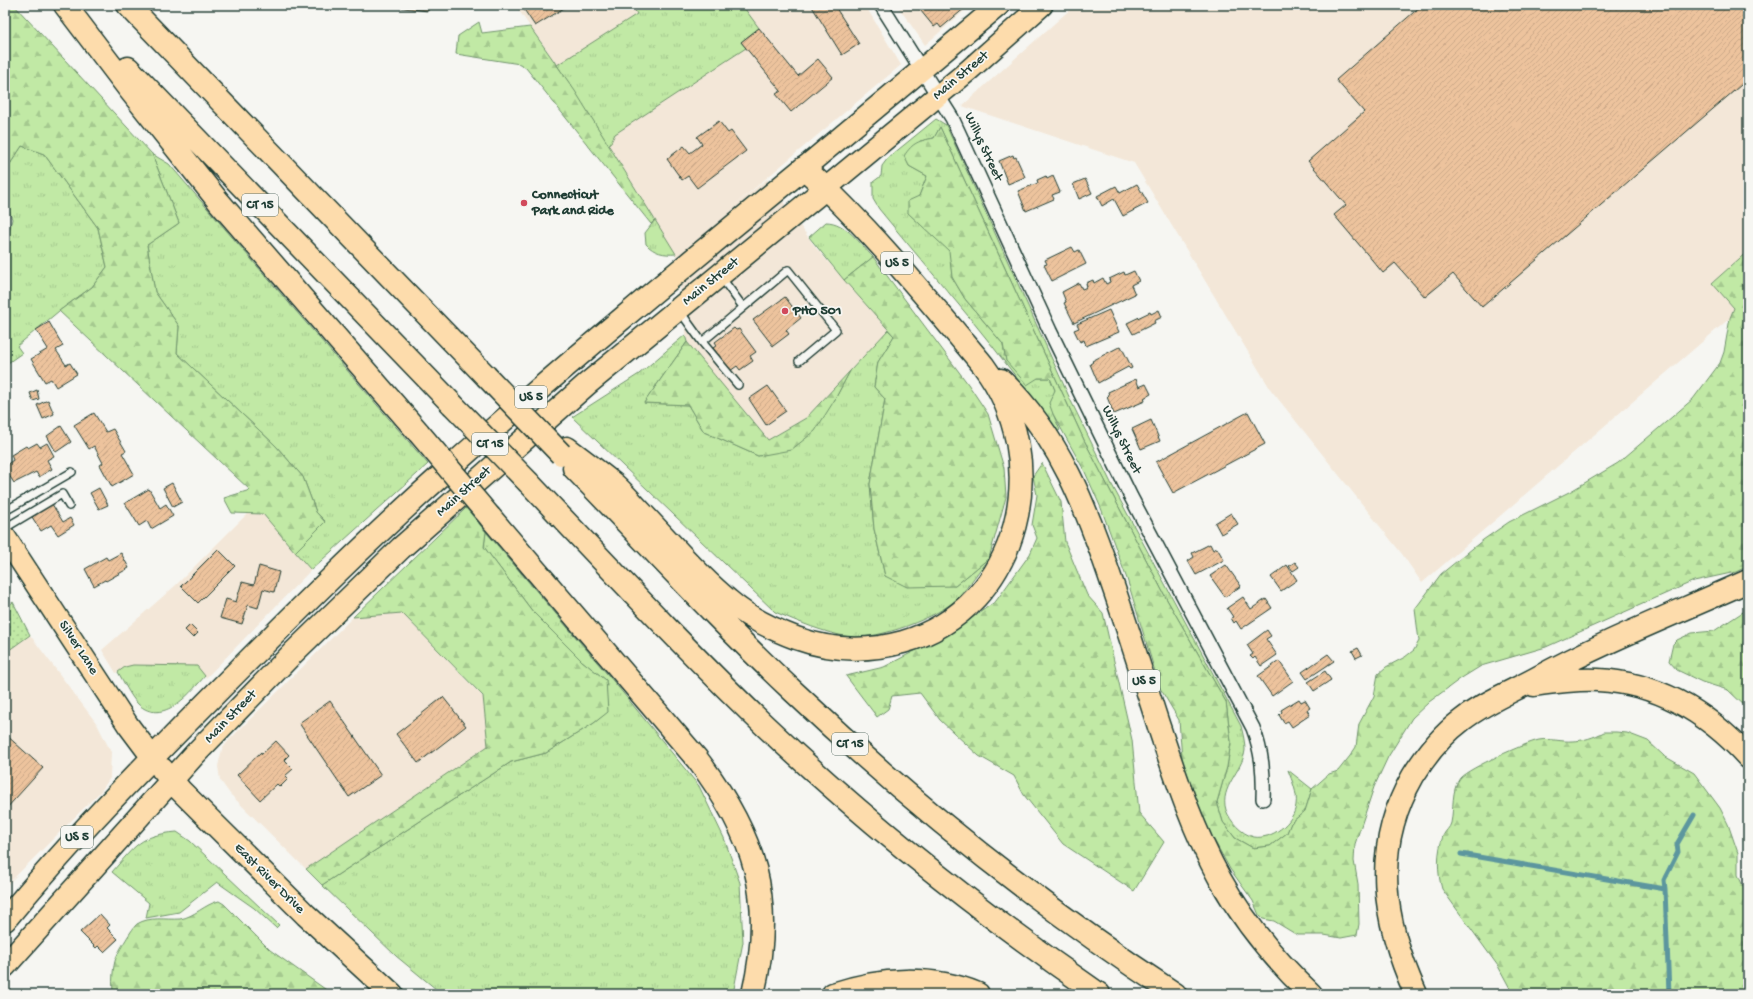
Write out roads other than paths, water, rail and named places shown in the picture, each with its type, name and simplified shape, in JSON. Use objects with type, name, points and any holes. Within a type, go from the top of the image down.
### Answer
[{"type":"highway","name":"CT 15","points":[[66,5],[704,666],[801,759],[881,829],[945,880],[1025,941],[1099,994]]},
{"type":"highway","points":[[66,5],[171,143],[219,202],[697,759],[718,788],[735,815],[746,838],[754,864],[762,908],[761,948],[753,994]]},
{"type":"highway","name":"CT 15","points":[[128,5],[525,417],[564,451],[774,674],[858,752],[1016,883],[1175,994]]},
{"type":"highway","points":[[148,5],[205,84]]},
{"type":"highway","name":"US 5","points":[[804,168],[826,188],[888,252],[983,365],[1010,388],[1033,415],[1055,448],[1074,483],[1104,560],[1180,790],[1198,834],[1217,873],[1237,907],[1280,962],[1311,994]]},
{"type":"highway","name":"Main Street","points":[[5,920],[93,819],[152,758],[293,616],[397,516],[509,415],[804,168]]},
{"type":"highway","name":"Main Street","points":[[5,966],[171,780],[276,670],[406,543],[587,384],[826,188]]},
{"type":"highway","points":[[664,285],[678,309]]},
{"type":"highway","points":[[564,451],[615,485],[713,586],[743,611],[777,630],[814,644],[846,650],[871,649],[889,646],[930,632],[965,609],[995,572],[1004,556],[1012,534],[1021,493],[1019,450],[1014,426],[1006,404],[996,384],[983,365]]},
{"type":"highway","points":[[1416,994],[1400,956],[1387,902],[1385,884],[1387,854],[1395,815],[1410,782],[1428,753],[1438,741],[1472,713],[1497,697],[1519,688],[1569,661],[1748,581]]},
{"type":"highway","points":[[1519,688],[1564,681],[1591,680],[1641,687],[1684,704],[1708,719],[1729,737],[1748,757]]},
{"type":"highway","name":"East River Drive","points":[[152,758],[171,780],[306,916],[392,994]]},
{"type":"highway","points":[[833,994],[865,985],[906,981],[940,983],[978,994]]},
{"type":"main road","name":"Main Street","points":[[804,168],[999,5]]},
{"type":"main road","name":"Main Street","points":[[826,188],[939,95],[1042,5]]},
{"type":"main road","points":[[868,115],[888,138]]},
{"type":"main road","name":"Silver Lane","points":[[5,537],[128,725],[152,758]]},
{"type":"street","name":"Willys Street","points":[[881,5],[939,95],[954,122],[1050,331],[1128,491],[1254,728],[1263,759],[1263,799]]},
{"type":"lane","points":[[702,342],[788,270],[836,330],[799,361]]},
{"type":"lane","points":[[719,275],[743,307]]},
{"type":"lane","points":[[678,309],[702,342],[738,385]]},
{"type":"lane","points":[[5,511],[72,472]]},
{"type":"lane","points":[[5,528],[62,494],[69,506]]},
{"type":"waterway","points":[[1665,889],[1664,880],[1678,852],[1677,844],[1694,815]]},
{"type":"waterway","points":[[1461,854],[1665,889],[1669,994]]},
{"type":"place","name":"Connecticut Park and Ride","points":[[524,203]]},
{"type":"place","name":"PHO 501","points":[[785,311]]}]
